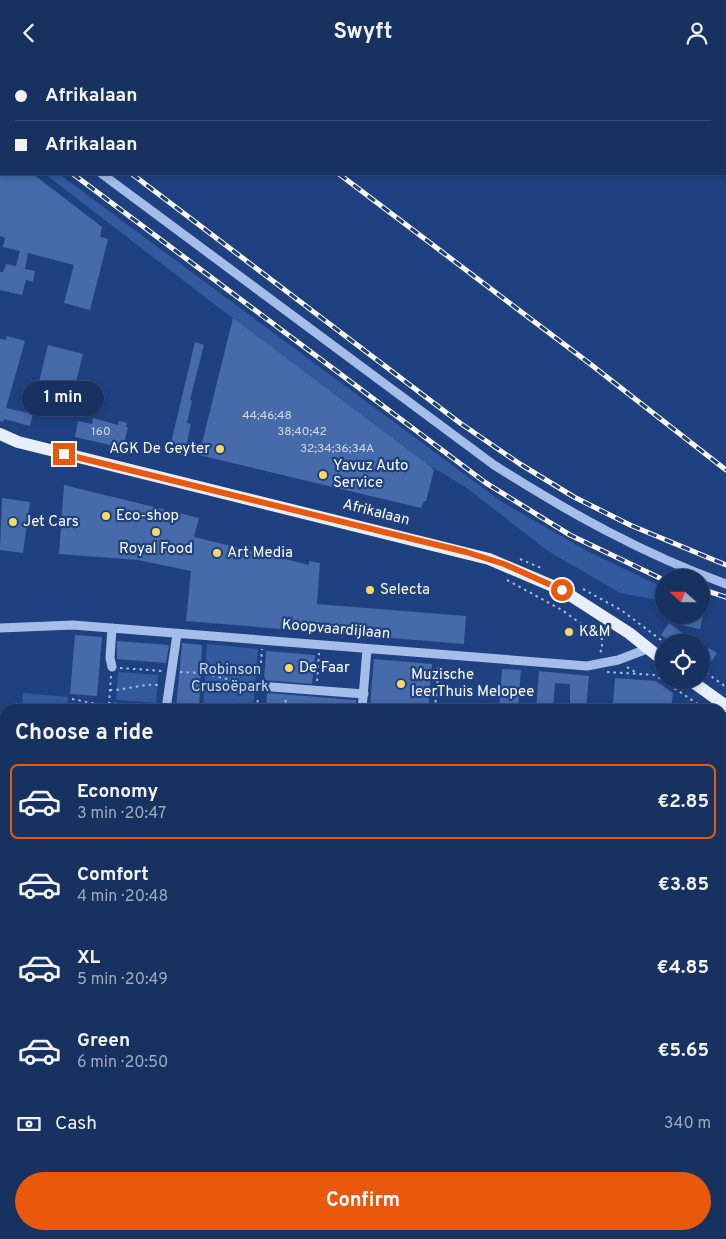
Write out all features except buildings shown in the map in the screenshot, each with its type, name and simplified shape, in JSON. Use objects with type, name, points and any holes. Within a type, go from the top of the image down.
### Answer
[{"type":"main road","name":"Afrikalaan","points":[[0,434],[18,442],[489,559],[562,590],[629,633],[647,649]]},
{"type":"main road","name":"Afrikalaan","points":[[0,441],[18,442]]},
{"type":"main road","points":[[647,649],[655,655]]},
{"type":"main road","points":[[702,689],[723,704]]},
{"type":"street","points":[[103,175],[494,465],[556,505],[594,526],[654,555],[726,584]]},
{"type":"street","name":"Koopvaardijlaan","points":[[0,628],[73,625],[587,666],[618,661],[647,649]]},
{"type":"street","points":[[112,628],[110,658],[112,667]]},
{"type":"street","points":[[167,704],[177,634]]},
{"type":"street","points":[[363,704],[367,649]]},
{"type":"street","points":[[259,686],[364,694]]},
{"type":"path","points":[[505,578],[582,623],[602,639],[602,650]]},
{"type":"path","points":[[257,704],[262,640]]},
{"type":"path","points":[[316,691],[319,645]]},
{"type":"path","points":[[435,704],[440,654]]},
{"type":"path","points":[[118,704],[109,703],[112,667],[202,673],[259,686]]},
{"type":"path","points":[[638,674],[655,675],[698,704]]},
{"type":"path","points":[[710,675],[726,687]]},
{"type":"path","points":[[110,690],[117,691],[132,685],[142,688],[160,684],[160,690],[169,691]]},
{"type":"path","points":[[285,704],[287,688]]},
{"type":"path","points":[[72,699],[93,704]]},
{"type":"green space","points":[[46,175],[60,175],[502,502],[587,551],[655,584],[655,599],[620,593],[548,551],[467,488],[429,465],[231,317]]},
{"type":"green space","name":"Robinson Crusoëpark","points":[[207,644],[258,649],[253,704],[203,704]]},
{"type":"green space","points":[[118,672],[158,675],[156,703],[116,700]]},
{"type":"green space","points":[[23,693],[68,697],[67,704],[22,704]]},
{"type":"railway","points":[[74,175],[486,483],[570,535],[655,576]]},
{"type":"railway","points":[[133,175],[460,423],[520,464],[574,497],[630,525],[726,565]]},
{"type":"railway","points":[[340,175],[589,363],[726,470]]},
{"type":"railway","points":[[710,592],[726,597]]},
{"type":"place","name":"AGK De Geyter","points":[[220,449]]},
{"type":"place","name":"Yavuz Auto Service","points":[[323,475]]},
{"type":"place","name":"Eco-shop","points":[[106,516]]},
{"type":"place","name":"Jet Cars","points":[[13,522]]},
{"type":"place","name":"Royal Food","points":[[156,532]]},
{"type":"place","name":"Art Media","points":[[217,553]]},
{"type":"place","name":"Selecta","points":[[370,590]]},
{"type":"place","name":"K&M","points":[[569,632]]},
{"type":"place","name":"De Faar","points":[[289,668]]},
{"type":"place","name":"Muzische leerThuis Melopee","points":[[401,684]]},
{"type":"route","points":[[64,454],[466,552],[504,564],[562,590]]}]
